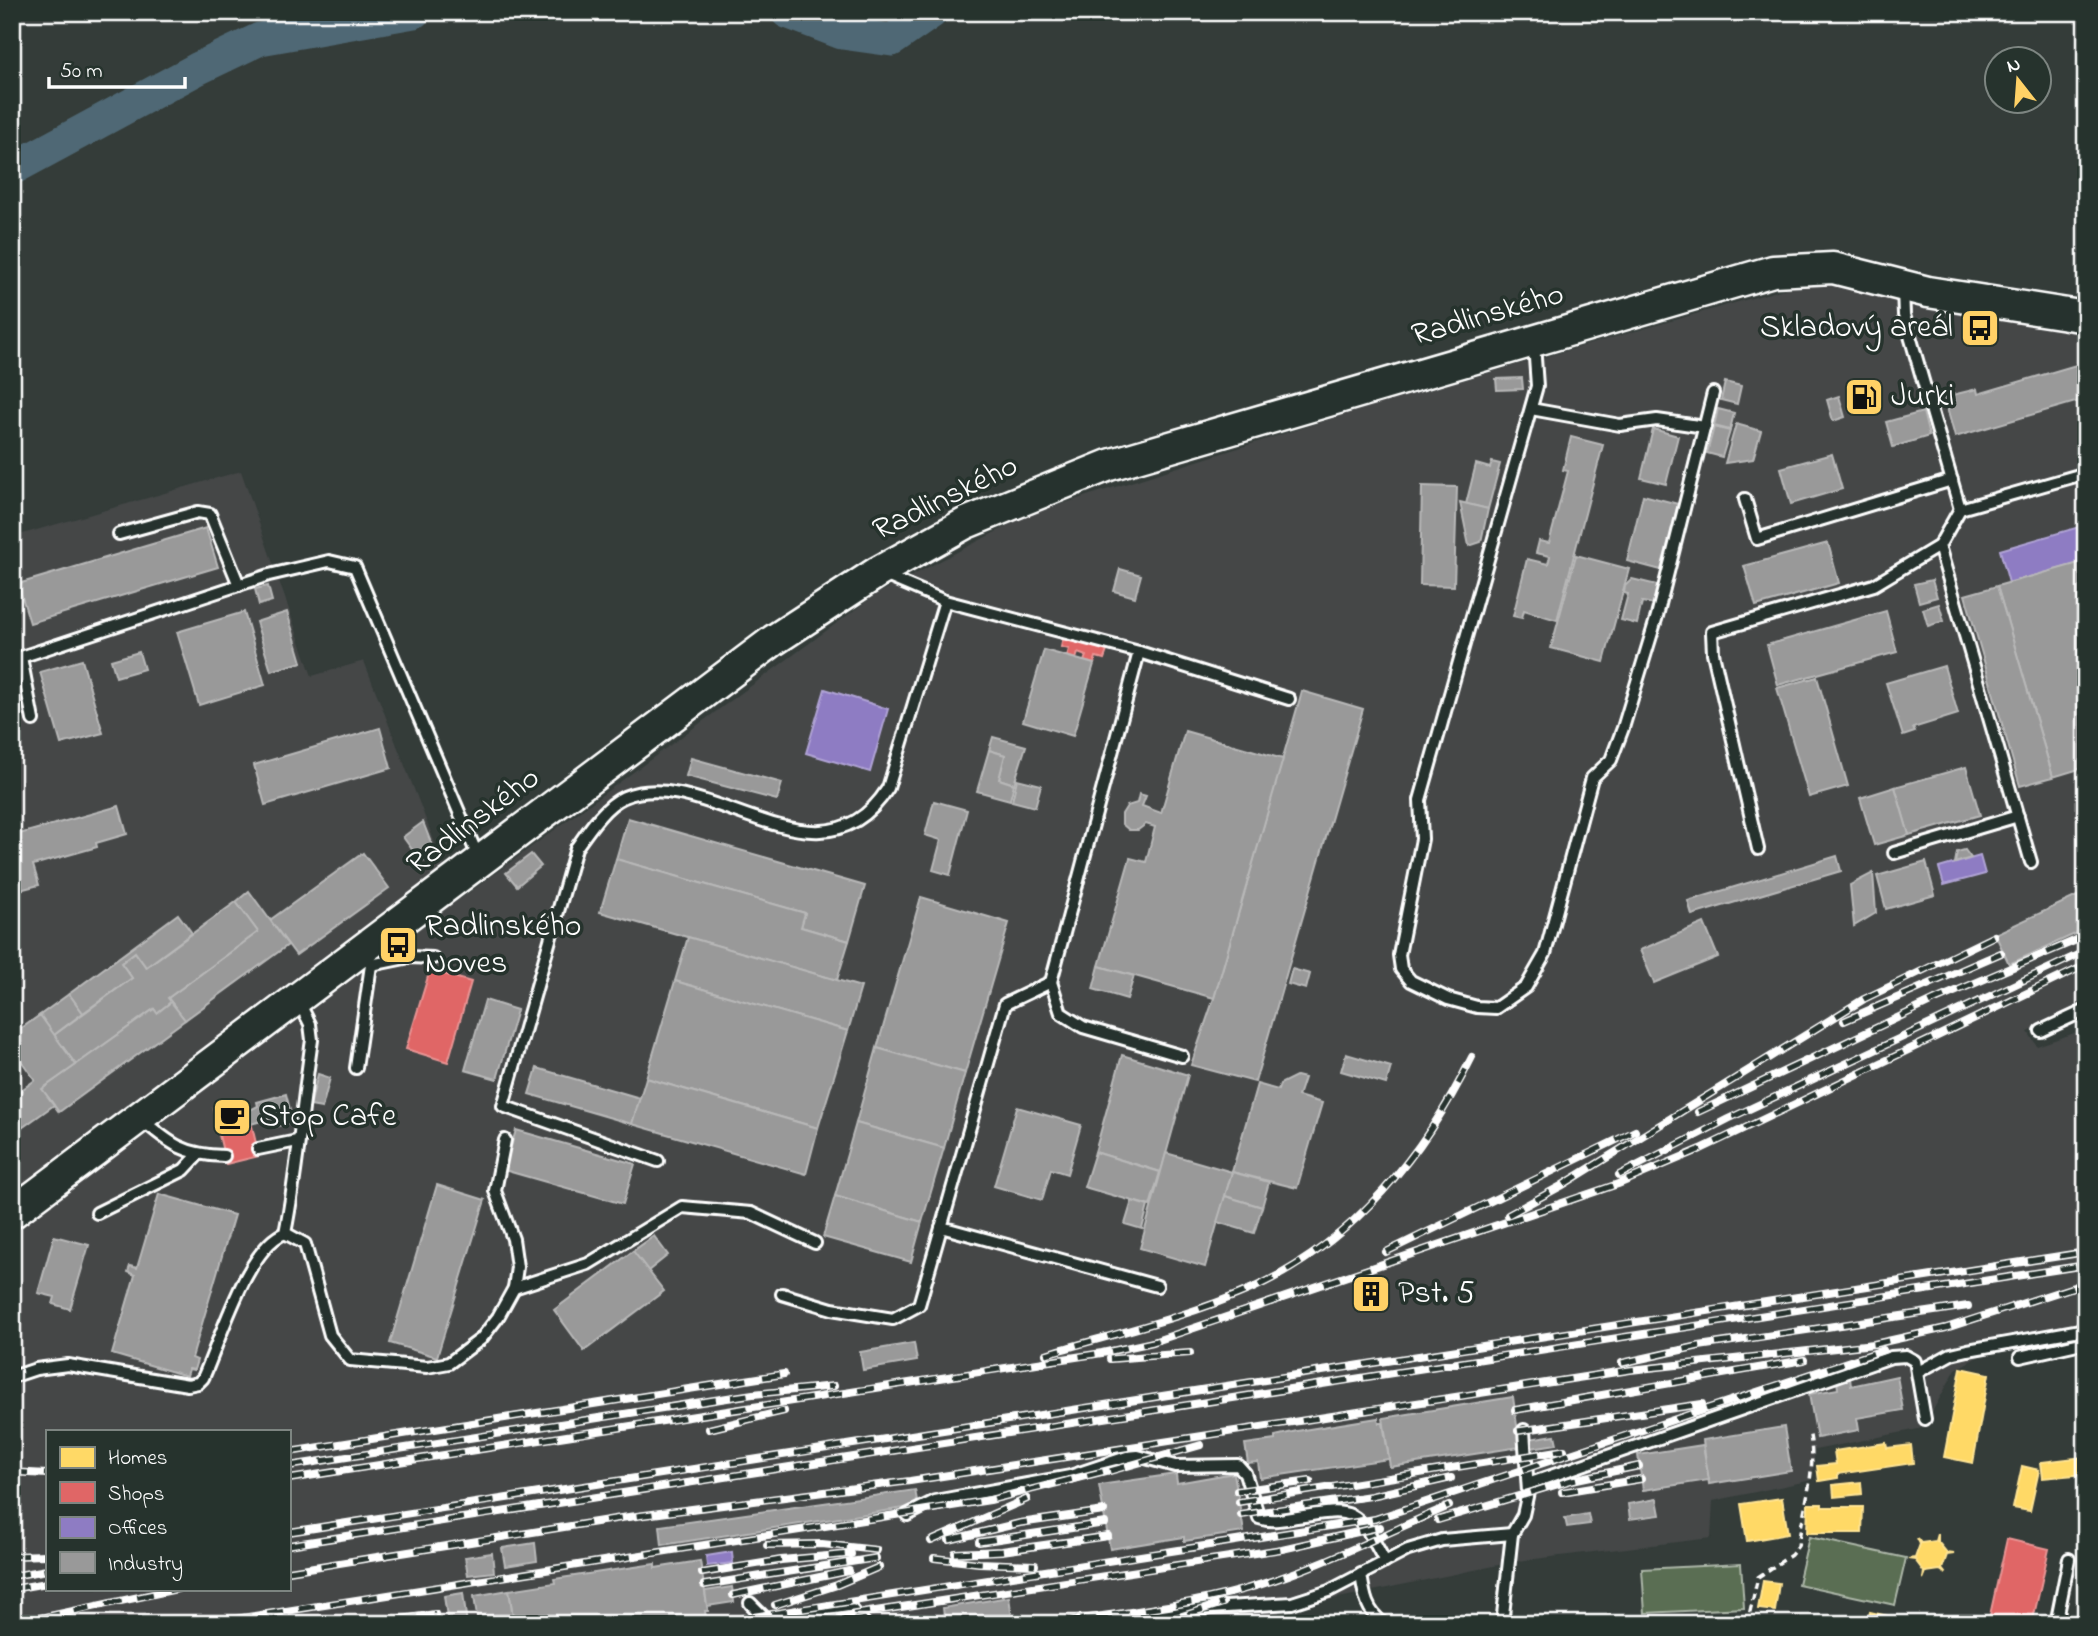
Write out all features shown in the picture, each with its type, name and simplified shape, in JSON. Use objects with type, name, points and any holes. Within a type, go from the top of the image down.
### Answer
[{"type":"main road","name":"Radlinského","points":[[12,1213],[298,999],[367,958],[481,862],[714,683],[878,572],[985,514],[1109,465],[1746,278],[1797,268],[1850,270],[1902,286],[2086,317]]},
{"type":"lane","points":[[1758,849],[1713,653],[1712,632],[1874,585],[1940,546],[1960,509],[1905,315],[1902,286]]},
{"type":"lane","points":[[1533,339],[1538,376],[1531,409],[1420,800],[1422,839],[1399,956],[1401,969],[1411,981],[1448,999],[1476,1007],[1496,1007],[1527,987],[1545,954],[1592,778],[1611,760],[1657,616],[1713,393]]},
{"type":"lane","points":[[1531,409],[1620,425],[1657,420],[1705,427]]},
{"type":"lane","points":[[1960,509],[2086,473]]},
{"type":"lane","points":[[1745,499],[1757,539],[1952,480]]},
{"type":"lane","points":[[119,534],[198,512],[210,514],[239,584]]},
{"type":"lane","points":[[1940,546],[2031,862]]},
{"type":"lane","points":[[33,720],[21,657],[239,584],[329,561],[355,567],[471,846],[481,862]]},
{"type":"lane","points":[[878,572],[945,601],[1139,652],[1289,699]]},
{"type":"lane","points":[[658,1161],[503,1106],[576,848],[594,823],[624,797],[655,793],[681,796],[802,830],[833,830],[856,823],[877,805],[888,788],[945,601]]},
{"type":"lane","points":[[1139,652],[1051,982],[1061,1013],[1083,1027],[1182,1056]]},
{"type":"lane","points":[[1894,853],[2018,816]]},
{"type":"lane","points":[[356,1068],[367,958],[433,958]]},
{"type":"lane","points":[[782,1294],[832,1309],[893,1319],[919,1305],[1005,1004],[1051,982]]},
{"type":"lane","points":[[285,1233],[296,1179],[297,1141],[312,1040],[310,1024],[298,999]]},
{"type":"lane","points":[[2041,1031],[2086,1010]]},
{"type":"lane","points":[[139,1117],[167,1141],[198,1155],[224,1156]]},
{"type":"lane","points":[[12,1377],[36,1369],[68,1365],[188,1385],[198,1383],[206,1371],[250,1269],[272,1238],[285,1233],[298,1238],[309,1253],[330,1335],[339,1350],[350,1360],[365,1364],[427,1367],[449,1363],[481,1339],[514,1288],[517,1267],[513,1239],[495,1191],[505,1140]]},
{"type":"lane","points":[[258,1149],[297,1141]]},
{"type":"lane","points":[[97,1213],[184,1170],[198,1155]]},
{"type":"lane","points":[[514,1288],[588,1264],[682,1207],[751,1213],[815,1243]]},
{"type":"lane","points":[[941,1227],[1157,1286]]},
{"type":"lane","points":[[1920,1371],[1951,1354],[2086,1329]]},
{"type":"lane","points":[[2020,1357],[2086,1342]]},
{"type":"lane","points":[[1528,1484],[1891,1357],[1906,1356],[1915,1360],[1920,1371],[1925,1419]]},
{"type":"lane","points":[[1506,1623],[1512,1534],[1522,1515],[1528,1484],[1524,1430]]},
{"type":"lane","points":[[907,1515],[935,1501],[1070,1476],[1127,1457],[1138,1456],[1175,1466],[1229,1464],[1238,1465],[1245,1473],[1259,1518],[1277,1521],[1342,1511],[1353,1514],[1368,1530],[1385,1562]]},
{"type":"lane","points":[[1106,1624],[1210,1608],[1292,1603],[1329,1591],[1408,1550],[1442,1540],[1512,1534]]},
{"type":"lane","points":[[2056,1624],[2069,1559]]},
{"type":"lane","points":[[1361,1574],[1364,1597],[1372,1616],[1384,1624]]},
{"type":"lane","points":[[750,1603],[768,1621],[852,1610],[865,1624]]},
{"type":"path","points":[[1747,1624],[1758,1577],[1791,1555],[1798,1546],[1812,1472],[1813,1448],[1809,1431]]},
{"type":"shaded area","points":[[1857,285],[2086,332],[2086,1004],[2028,1032],[2037,1046],[2086,1029],[2086,1333],[1983,1354],[1956,1369],[1923,1428],[1815,1450],[1812,1480],[1713,1501],[1711,1538],[1518,1561],[1280,1610],[1275,1624],[12,1624],[12,537],[241,471],[312,676],[364,661],[444,866],[460,899],[875,595],[1030,514],[1368,407],[1794,286]]},
{"type":"green space","points":[[1809,1537],[1906,1558],[1895,1605],[1798,1584]]},
{"type":"green space","points":[[1741,1564],[1744,1608],[1645,1613],[1642,1569]]},
{"type":"building: Homes","points":[[1961,1368],[1989,1374],[1973,1463],[1944,1457]]},
{"type":"building: Homes","points":[[1886,1443],[1887,1448],[1911,1445],[1913,1463],[1838,1474],[1838,1478],[1819,1481],[1817,1466],[1836,1464],[1834,1451]]},
{"type":"building: Homes","points":[[2083,1457],[2085,1474],[2043,1478],[2041,1462]]},
{"type":"building: Homes","points":[[2022,1466],[2039,1470],[2030,1511],[2013,1508]]},
{"type":"building: Homes","points":[[1861,1482],[1862,1494],[1834,1497],[1833,1485]]},
{"type":"building: Homes","points":[[1782,1498],[1788,1534],[1747,1541],[1741,1504]]},
{"type":"building: Homes","points":[[1808,1504],[1822,1504],[1822,1507],[1863,1507],[1862,1533],[1807,1533]]},
{"type":"building: Homes","points":[[1938,1534],[1938,1542],[1947,1553],[1954,1554],[1947,1555],[1942,1569],[1946,1574],[1940,1570],[1926,1572],[1923,1579],[1924,1572],[1915,1560],[1908,1559],[1915,1558],[1920,1544],[1917,1538],[1921,1543],[1936,1541]]},
{"type":"building: Homes","points":[[1763,1581],[1779,1583],[1775,1611],[1758,1609]]},
{"type":"building: Homes","points":[[1870,1612],[1923,1624],[1867,1624]]},
{"type":"building: Shops","points":[[1063,638],[1107,651],[1104,659],[1096,657],[1094,664],[1084,661],[1086,656],[1078,653],[1076,659],[1067,656],[1069,649],[1061,647]]},
{"type":"building: Shops","points":[[430,970],[471,982],[448,1062],[406,1049]]},
{"type":"building: Shops","name":"Stop Cafe","points":[[245,1101],[251,1124],[218,1131],[213,1108]]},
{"type":"building: Shops","points":[[251,1122],[259,1156],[226,1164],[218,1131]]},
{"type":"building: Shops","points":[[2007,1539],[2049,1549],[2032,1624],[1988,1624]]},
{"type":"building: Offices","points":[[2086,525],[2086,561],[2009,583],[2000,550]]},
{"type":"building: Offices","points":[[825,689],[888,709],[870,772],[806,753]]},
{"type":"building: Offices","points":[[1980,856],[1985,874],[1944,885],[1939,868]]},
{"type":"building: Offices","points":[[732,1552],[733,1563],[707,1566],[706,1556]]},
{"type":"building: Industry","points":[[2086,362],[2086,399],[1955,437],[1944,397],[1977,389],[1978,394]]},
{"type":"building: Industry","points":[[1522,378],[1523,389],[1497,390],[1496,379]]},
{"type":"building: Industry","points":[[1725,382],[1741,386],[1737,404],[1721,400]]},
{"type":"building: Industry","points":[[1839,396],[1845,417],[1833,421],[1827,400]]},
{"type":"building: Industry","points":[[1718,409],[1734,413],[1730,430],[1714,426]]},
{"type":"building: Industry","points":[[1923,412],[1929,436],[1893,447],[1886,422]]},
{"type":"building: Industry","points":[[1736,424],[1761,431],[1753,459],[1725,463]]},
{"type":"building: Industry","points":[[1714,427],[1730,431],[1722,457],[1707,453]]},
{"type":"building: Industry","points":[[1653,429],[1678,436],[1666,484],[1641,478]]},
{"type":"building: Industry","points":[[1571,437],[1603,445],[1557,620],[1524,610],[1522,618],[1513,616],[1527,559],[1548,564],[1550,556],[1536,553],[1539,541],[1549,543],[1568,471],[1563,470]]},
{"type":"building: Industry","points":[[1832,454],[1842,489],[1791,504],[1781,468]]},
{"type":"building: Industry","points":[[1492,462],[1500,464],[1488,509],[1466,504],[1476,464],[1490,468]]},
{"type":"building: Industry","points":[[1422,486],[1457,487],[1454,586],[1420,585]]},
{"type":"building: Industry","points":[[1643,495],[1678,504],[1661,570],[1627,561]]},
{"type":"building: Industry","points":[[1460,502],[1488,509],[1481,542],[1469,546]]},
{"type":"building: Industry","points":[[206,528],[218,567],[30,623],[18,584]]},
{"type":"building: Industry","points":[[1828,543],[1839,583],[1756,606],[1744,566]]},
{"type":"building: Industry","points":[[1576,555],[1629,569],[1604,662],[1551,648]]},
{"type":"building: Industry","points":[[2086,561],[2086,767],[2053,777],[1997,586]]},
{"type":"building: Industry","points":[[1120,569],[1141,575],[1135,597],[1114,591]]},
{"type":"building: Industry","points":[[1632,579],[1657,585],[1653,604],[1642,602],[1637,624],[1621,620],[1628,594],[1624,593],[1625,586]]},
{"type":"building: Industry","points":[[1932,580],[1937,597],[1919,602],[1914,584]]},
{"type":"building: Industry","points":[[268,586],[272,601],[259,605],[255,589]]},
{"type":"building: Industry","points":[[1997,586],[2053,777],[2020,786],[1965,595]]},
{"type":"building: Industry","points":[[1939,604],[1944,621],[1928,626],[1923,609]]},
{"type":"building: Industry","points":[[1886,611],[1897,652],[1778,685],[1767,645]]},
{"type":"building: Industry","points":[[244,612],[265,685],[199,705],[177,632]]},
{"type":"building: Industry","points":[[287,612],[302,662],[271,671],[256,622]]},
{"type":"building: Industry","points":[[1044,650],[1094,664],[1073,736],[1023,721]]},
{"type":"building: Industry","points":[[139,652],[144,669],[116,677],[111,660]]},
{"type":"building: Industry","points":[[82,660],[103,733],[61,744],[40,672]]},
{"type":"building: Industry","points":[[1944,666],[1958,714],[1913,728],[1915,732],[1903,736],[1886,683]]},
{"type":"building: Industry","points":[[1817,677],[1848,786],[1809,797],[1777,688]]},
{"type":"building: Industry","points":[[1302,691],[1363,709],[1255,1082],[1191,1065],[1214,998]]},
{"type":"building: Industry","points":[[380,728],[391,768],[265,805],[254,765]]},
{"type":"building: Industry","points":[[1185,731],[1283,759],[1214,998],[1099,966],[1130,858],[1146,862],[1155,827],[1146,824],[1138,830],[1129,830],[1122,824],[1122,814],[1127,806],[1137,803],[1139,794],[1146,796],[1142,806],[1161,813]]},
{"type":"building: Industry","points":[[993,737],[1026,746],[1014,784],[999,779],[1005,755],[989,750]]},
{"type":"building: Industry","points":[[989,750],[1005,755],[999,779],[1014,784],[1010,800],[977,791]]},
{"type":"building: Industry","points":[[691,758],[782,783],[777,800],[686,776]]},
{"type":"building: Industry","points":[[1966,767],[1980,815],[1909,835],[1895,787]]},
{"type":"building: Industry","points":[[1017,779],[1041,785],[1035,807],[1012,801]]},
{"type":"building: Industry","points":[[1895,787],[1909,835],[1874,845],[1860,798]]},
{"type":"building: Industry","points":[[934,801],[967,810],[950,875],[933,870],[941,840],[925,835]]},
{"type":"building: Industry","points":[[119,806],[127,834],[96,843],[97,847],[33,865],[39,885],[12,892],[12,836]]},
{"type":"building: Industry","points":[[628,818],[865,886],[849,941],[801,927],[805,913],[616,859]]},
{"type":"building: Industry","points":[[423,822],[435,853],[421,862],[403,837]]},
{"type":"building: Industry","points":[[1965,850],[1971,858],[1955,863],[1957,852]]},
{"type":"building: Industry","points":[[363,853],[389,888],[296,955],[270,920]]},
{"type":"building: Industry","points":[[531,854],[541,866],[517,886],[506,873]]},
{"type":"building: Industry","points":[[1837,856],[1841,871],[1692,915],[1688,901]]},
{"type":"building: Industry","points":[[616,859],[805,913],[801,927],[849,941],[837,980],[600,912]]},
{"type":"building: Industry","points":[[1926,862],[1935,895],[1886,909],[1877,876]]},
{"type":"building: Industry","points":[[1873,873],[1876,913],[1854,926],[1850,885]]},
{"type":"building: Industry","points":[[249,891],[288,945],[185,1020],[168,998],[258,932],[236,902]]},
{"type":"building: Industry","points":[[2077,896],[2086,915],[2086,929],[2009,964],[1995,934]]},
{"type":"building: Industry","points":[[921,897],[1009,923],[965,1073],[877,1048]]},
{"type":"building: Industry","points":[[236,902],[258,932],[168,998],[171,1002],[157,1013],[154,1009],[76,1065],[54,1035],[132,978],[121,963],[135,952],[146,967]]},
{"type":"building: Industry","points":[[178,914],[192,933],[146,967],[135,952],[121,963],[132,978],[83,1013],[69,994]]},
{"type":"building: Industry","points":[[1704,923],[1718,957],[1654,983],[1640,950]]},
{"type":"building: Industry","points":[[688,937],[861,987],[848,1031],[675,981]]},
{"type":"building: Industry","points":[[1099,966],[1134,976],[1127,999],[1093,989]]},
{"type":"building: Industry","points":[[1292,969],[1310,974],[1306,989],[1288,984]]},
{"type":"building: Industry","points":[[675,981],[848,1031],[818,1128],[646,1078]]},
{"type":"building: Industry","points":[[69,994],[83,1013],[54,1035],[40,1015]]},
{"type":"building: Industry","points":[[485,1000],[517,1010],[497,1079],[465,1070]]},
{"type":"building: Industry","points":[[171,1002],[185,1020],[59,1112],[42,1089],[154,1009],[157,1013]]},
{"type":"building: Industry","points":[[40,1015],[76,1065],[42,1089],[54,1105],[12,1135],[12,1097],[35,1080],[12,1048],[12,1035]]},
{"type":"building: Industry","points":[[877,1048],[965,1073],[944,1148],[856,1123]]},
{"type":"building: Industry","points":[[1346,1054],[1391,1067],[1386,1084],[1341,1071]]},
{"type":"building: Industry","points":[[1122,1055],[1188,1075],[1161,1172],[1095,1152]]},
{"type":"building: Industry","points":[[537,1068],[640,1098],[632,1124],[529,1094]]},
{"type":"building: Industry","points":[[318,1074],[330,1078],[322,1108],[310,1106]]},
{"type":"building: Industry","points":[[1296,1076],[1304,1078],[1298,1096],[1322,1103],[1297,1188],[1232,1172],[1257,1084],[1278,1090],[1280,1084]]},
{"type":"building: Industry","points":[[646,1078],[818,1128],[806,1174],[632,1124]]},
{"type":"building: Industry","points":[[286,1094],[293,1122],[274,1127],[272,1118],[251,1124],[248,1111],[258,1106],[257,1102]]},
{"type":"building: Industry","points":[[1017,1107],[1081,1125],[1067,1174],[1051,1169],[1042,1200],[994,1186]]},
{"type":"building: Industry","points":[[856,1123],[944,1148],[922,1222],[835,1196]]},
{"type":"building: Industry","points":[[516,1130],[635,1164],[623,1204],[504,1170]]},
{"type":"building: Industry","points":[[1095,1152],[1160,1172],[1150,1206],[1084,1187]]},
{"type":"building: Industry","points":[[1166,1153],[1232,1172],[1205,1267],[1140,1248]]},
{"type":"building: Industry","points":[[1232,1172],[1269,1182],[1262,1207],[1225,1196]]},
{"type":"building: Industry","points":[[437,1185],[485,1200],[437,1357],[390,1343]]},
{"type":"building: Industry","points":[[159,1194],[234,1215],[192,1358],[197,1360],[194,1370],[189,1369],[187,1376],[112,1354],[135,1275],[128,1272],[130,1266],[137,1268]]},
{"type":"building: Industry","points":[[835,1196],[922,1222],[911,1262],[823,1237]]},
{"type":"building: Industry","points":[[1225,1196],[1262,1207],[1254,1233],[1217,1222]]},
{"type":"building: Industry","points":[[1132,1201],[1148,1206],[1142,1229],[1125,1224]]},
{"type":"building: Industry","points":[[54,1236],[89,1245],[70,1309],[53,1304],[55,1297],[38,1293]]},
{"type":"building: Industry","points":[[654,1236],[668,1255],[648,1271],[633,1251]]},
{"type":"building: Industry","points":[[633,1251],[664,1291],[584,1351],[554,1310]]},
{"type":"building: Industry","name":"Pst. 5","points":[[1381,1286],[1384,1295],[1361,1303],[1358,1294]]},
{"type":"building: Industry","points":[[914,1343],[917,1361],[863,1370],[860,1352]]},
{"type":"building: Industry","points":[[1897,1376],[1903,1410],[1857,1418],[1859,1430],[1817,1438],[1809,1394],[1838,1389],[1837,1381],[1850,1378],[1851,1386]]},
{"type":"building: Industry","points":[[1513,1397],[1520,1447],[1390,1467],[1383,1418]]},
{"type":"building: Industry","points":[[1378,1418],[1379,1423],[1383,1423],[1389,1459],[1260,1478],[1258,1462],[1248,1463],[1245,1444],[1275,1440],[1275,1436],[1297,1431]]},
{"type":"building: Industry","points":[[1784,1427],[1791,1471],[1709,1484],[1703,1440]]},
{"type":"building: Industry","points":[[1555,1435],[1557,1444],[1531,1448],[1529,1439]]},
{"type":"building: Industry","points":[[1703,1445],[1709,1480],[1643,1490],[1638,1455]]},
{"type":"building: Industry","points":[[1234,1473],[1244,1532],[1184,1541],[1184,1537],[1110,1549],[1099,1485],[1176,1474],[1177,1483]]},
{"type":"building: Industry","points":[[915,1490],[918,1506],[662,1545],[660,1526]]},
{"type":"building: Industry","points":[[1657,1499],[1660,1515],[1630,1519],[1628,1504]]},
{"type":"building: Industry","points":[[1588,1514],[1590,1524],[1567,1527],[1565,1518]]},
{"type":"building: Industry","points":[[535,1543],[537,1561],[505,1566],[502,1548]]},
{"type":"building: Industry","points":[[492,1553],[494,1572],[468,1575],[465,1557]]},
{"type":"building: Industry","points":[[700,1561],[708,1611],[705,1611],[706,1617],[665,1624],[514,1624],[509,1590],[555,1583],[554,1579],[655,1564],[655,1568]]},
{"type":"building: Industry","points":[[732,1587],[734,1602],[707,1606],[705,1591]]},
{"type":"building: Industry","points":[[509,1590],[514,1624],[478,1624],[474,1596]]},
{"type":"building: Industry","points":[[463,1593],[467,1624],[448,1624],[444,1596]]},
{"type":"building: Industry","points":[[1009,1597],[1013,1624],[945,1624],[943,1608]]},
{"type":"waterway","points":[[12,169],[197,69],[260,39],[414,12]]},
{"type":"waterway","points":[[787,12],[842,33],[892,40],[932,12]]},
{"type":"railway","points":[[1508,1215],[1561,1186],[1864,999],[1994,936]]},
{"type":"railway","points":[[1698,1112],[1935,1000],[2086,936]]},
{"type":"railway","points":[[1619,1175],[1728,1119],[2086,951]]},
{"type":"railway","points":[[1844,1021],[2001,953]]},
{"type":"railway","points":[[290,1479],[1102,1353],[1153,1342],[1618,1184],[1701,1149],[2086,965]]},
{"type":"railway","points":[[1046,1354],[1228,1298],[1289,1269],[1323,1246],[1382,1192],[1408,1160],[1432,1127],[1472,1057]]},
{"type":"railway","points":[[1386,1252],[1635,1131]]},
{"type":"railway","points":[[290,1532],[2086,1252]]},
{"type":"railway","points":[[290,1545],[2086,1265]]},
{"type":"railway","points":[[290,1571],[621,1518],[910,1481],[1630,1370],[1874,1344],[1946,1328],[2086,1283]]},
{"type":"railway","points":[[1622,1363],[1699,1346],[1968,1306]]},
{"type":"railway","points":[[708,1624],[1375,1519],[1883,1350]]},
{"type":"railway","points":[[1110,1359],[1190,1353]]},
{"type":"railway","points":[[1515,1410],[1804,1360]]},
{"type":"railway","points":[[290,1452],[784,1374]]},
{"type":"railway","points":[[290,1466],[753,1394],[834,1386]]},
{"type":"railway","points":[[1518,1431],[1702,1404]]},
{"type":"railway","points":[[709,1429],[784,1411]]},
{"type":"railway","points":[[1110,1471],[1201,1445]]},
{"type":"railway","points":[[1239,1502],[1564,1450]]},
{"type":"railway","points":[[1438,1520],[1572,1480],[1639,1466]]},
{"type":"railway","points":[[204,1624],[990,1500],[1117,1468]]},
{"type":"railway","points":[[12,1472],[46,1474]]},
{"type":"railway","points":[[1241,1515],[1371,1496],[1451,1478]]},
{"type":"railway","points":[[1562,1492],[1641,1479]]},
{"type":"railway","points":[[1237,1491],[1310,1481]]},
{"type":"railway","points":[[931,1541],[1027,1499]]},
{"type":"railway","points":[[1049,1624],[1171,1606],[1242,1590],[1321,1562],[1449,1506]]},
{"type":"railway","points":[[949,1540],[1020,1523],[1104,1511]]},
{"type":"railway","points":[[979,1542],[1105,1523]]},
{"type":"railway","points":[[790,1624],[1282,1549],[1380,1527]]},
{"type":"railway","points":[[955,1553],[1002,1551],[1108,1536]]},
{"type":"railway","points":[[767,1545],[822,1544],[877,1550]]},
{"type":"railway","points":[[702,1573],[781,1560],[851,1554]]},
{"type":"railway","points":[[12,1556],[46,1555]]},
{"type":"railway","points":[[704,1585],[876,1558]]},
{"type":"railway","points":[[934,1558],[1035,1565]]},
{"type":"railway","points":[[775,1605],[837,1585],[879,1567]]},
{"type":"railway","points":[[12,1576],[46,1570]]},
{"type":"railway","points":[[733,1595],[849,1571]]},
{"type":"railway","points":[[12,1589],[46,1583]]},
{"type":"railway","points":[[12,1624],[172,1590]]},
{"type":"railway","points":[[1157,1624],[1223,1603]]},
{"type":"railway","points":[[370,1624],[435,1614]]},
{"type":"place","name":"Skladový areál","points":[[1980,328]]},
{"type":"place","name":"Jurki","points":[[1864,397]]},
{"type":"place","name":"Radlinského Noves","points":[[398,945]]},
{"type":"place","name":"Stop Cafe","points":[[232,1117]]},
{"type":"place","name":"Pst. 5","points":[[1371,1294]]}]
